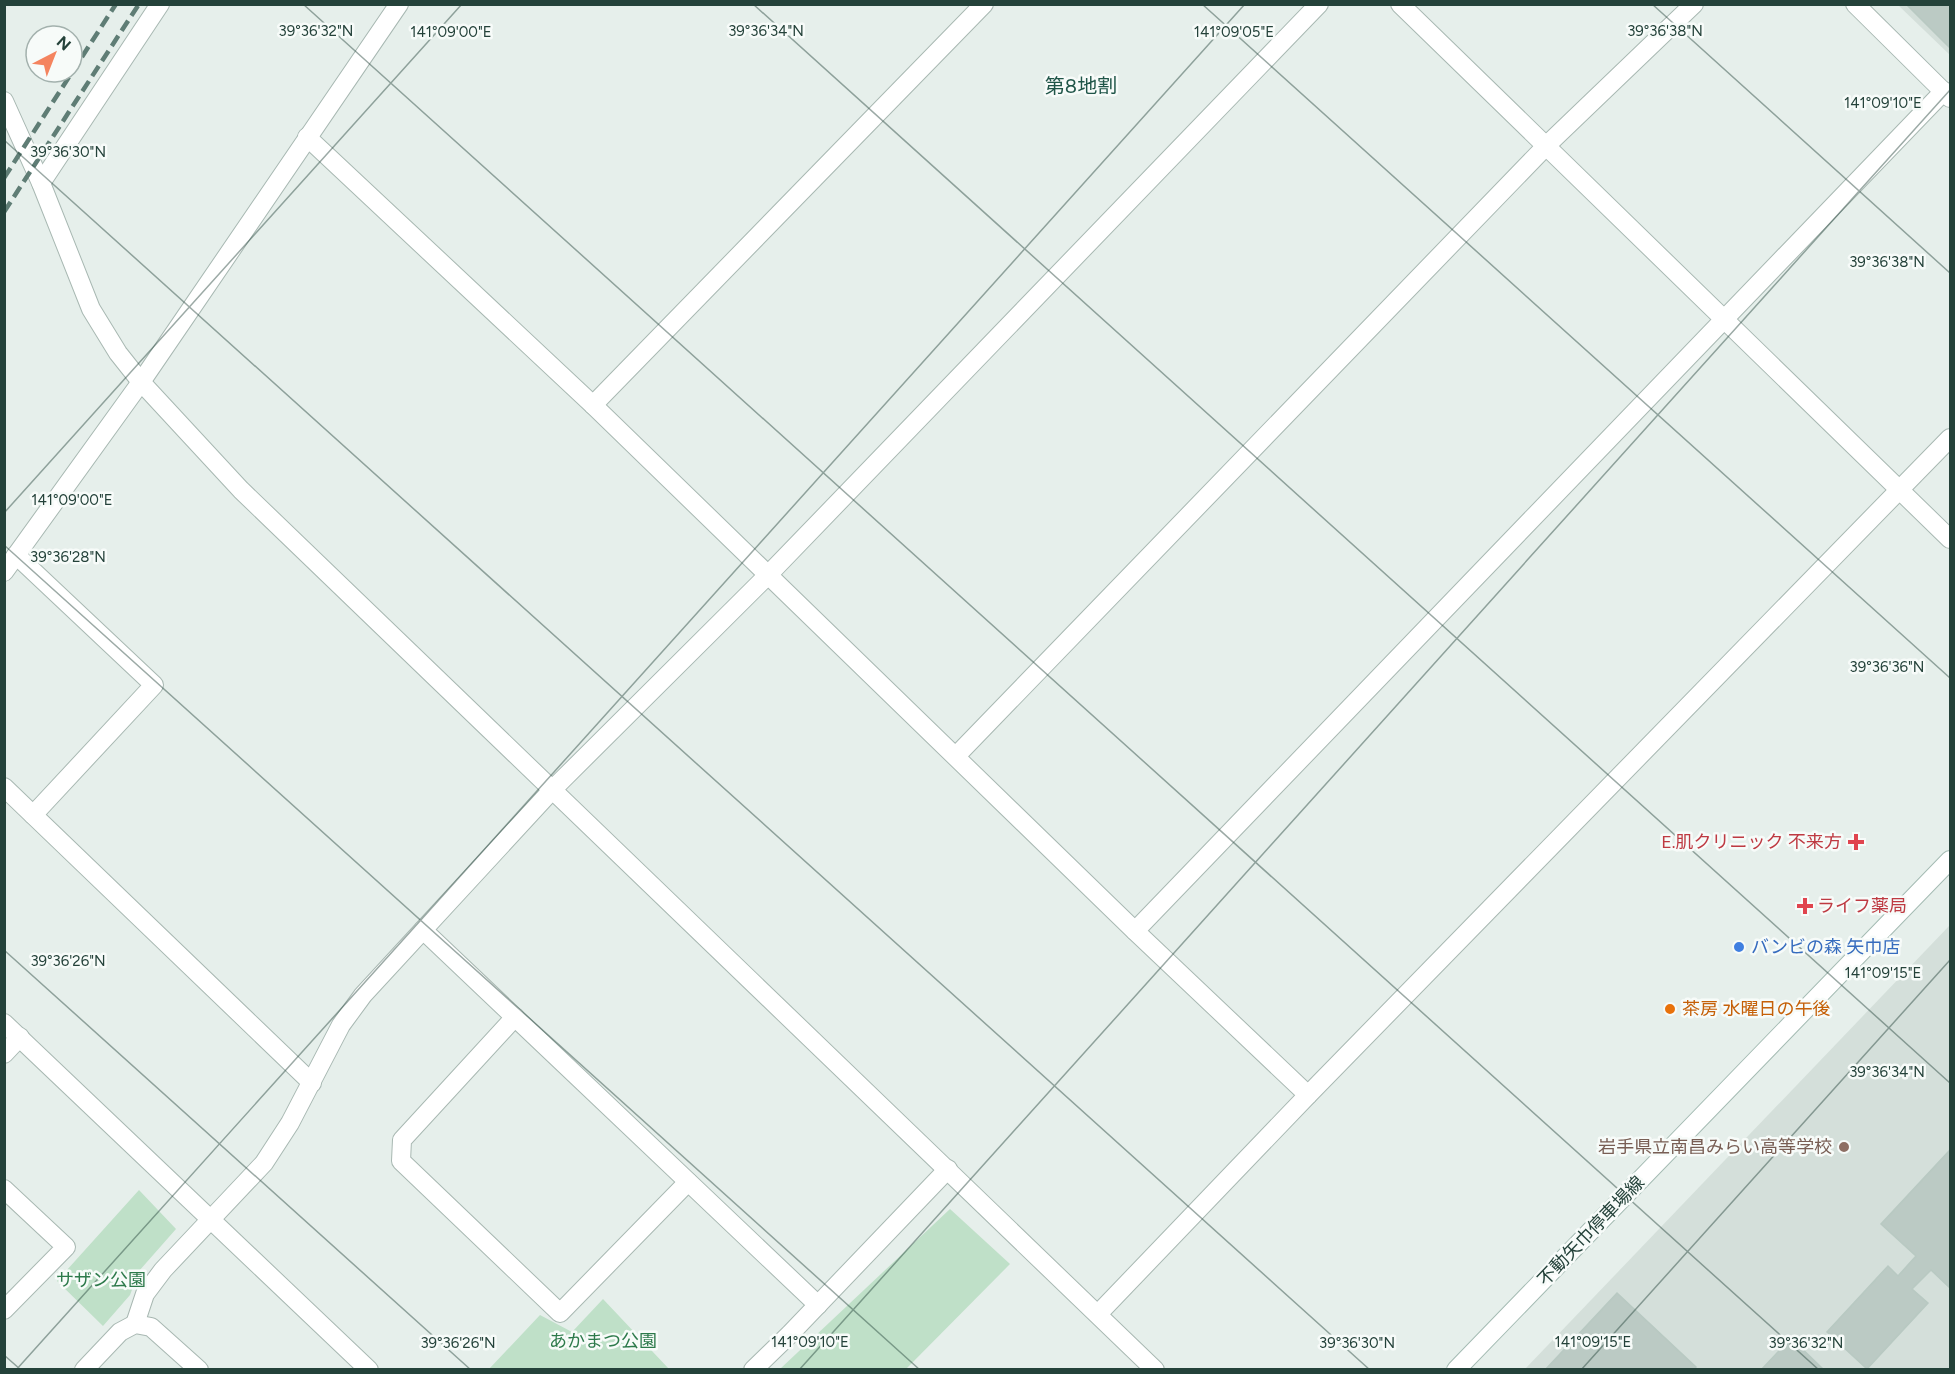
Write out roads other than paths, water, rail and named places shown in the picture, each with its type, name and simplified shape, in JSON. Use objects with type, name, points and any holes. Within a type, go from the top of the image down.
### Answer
[{"type":"street","points":[[41,183],[160,4]]},
{"type":"street","points":[[4,572],[141,382],[399,4]]},
{"type":"street","points":[[593,405],[984,4]]},
{"type":"street","points":[[135,1324],[145,1294],[163,1270],[264,1163],[290,1123],[341,1025],[363,995],[553,789],[769,574],[1319,4]]},
{"type":"street","points":[[1400,4],[1950,539]]},
{"type":"street","points":[[956,756],[1547,145],[1694,4]]},
{"type":"street","points":[[1135,931],[1725,320],[1947,95],[1855,4]]},
{"type":"street","points":[[4,101],[41,183],[91,309],[118,353],[141,382],[241,490],[1155,1370]]},
{"type":"street","points":[[307,137],[593,405],[1135,931],[1308,1095]]},
{"type":"street","points":[[1098,1314],[1308,1095],[1950,438]]},
{"type":"street","points":[[16,555],[154,685],[33,814]]},
{"type":"street","points":[[4,787],[312,1083]]},
{"type":"street","name":"不動矢巾停車場線","points":[[1456,1370],[1950,860]]},
{"type":"street","points":[[423,930],[818,1305]]},
{"type":"street","points":[[515,1017],[402,1140],[401,1161],[560,1313],[688,1182]]},
{"type":"street","points":[[4,1023],[369,1370]]},
{"type":"street","points":[[4,1054],[20,1037]]},
{"type":"street","points":[[753,1370],[948,1169]]},
{"type":"street","points":[[4,1189],[66,1247],[4,1310]]},
{"type":"street","points":[[84,1370],[120,1332],[135,1324],[151,1327],[199,1370]]},
{"type":"railway","points":[[4,178],[116,4]]},
{"type":"railway","points":[[4,212],[139,4]]},
{"type":"place","name":"E.肌クリニック 不来方","points":[[1856,842]]},
{"type":"place","name":"ライフ薬局","points":[[1805,906]]},
{"type":"place","name":"バンビの森 矢巾店","points":[[1739,947]]},
{"type":"place","name":"茶房 水曜日の午後","points":[[1670,1009]]},
{"type":"place","name":"岩手県立南昌みらい高等学校","points":[[1844,1147]]},
{"type":"district","name":"第8地割","points":[[1081,86]]},
{"type":"park label","name":"サザン公園","points":[[101,1280]]},
{"type":"park label","name":"あかまつ公園","points":[[603,1341]]}]
